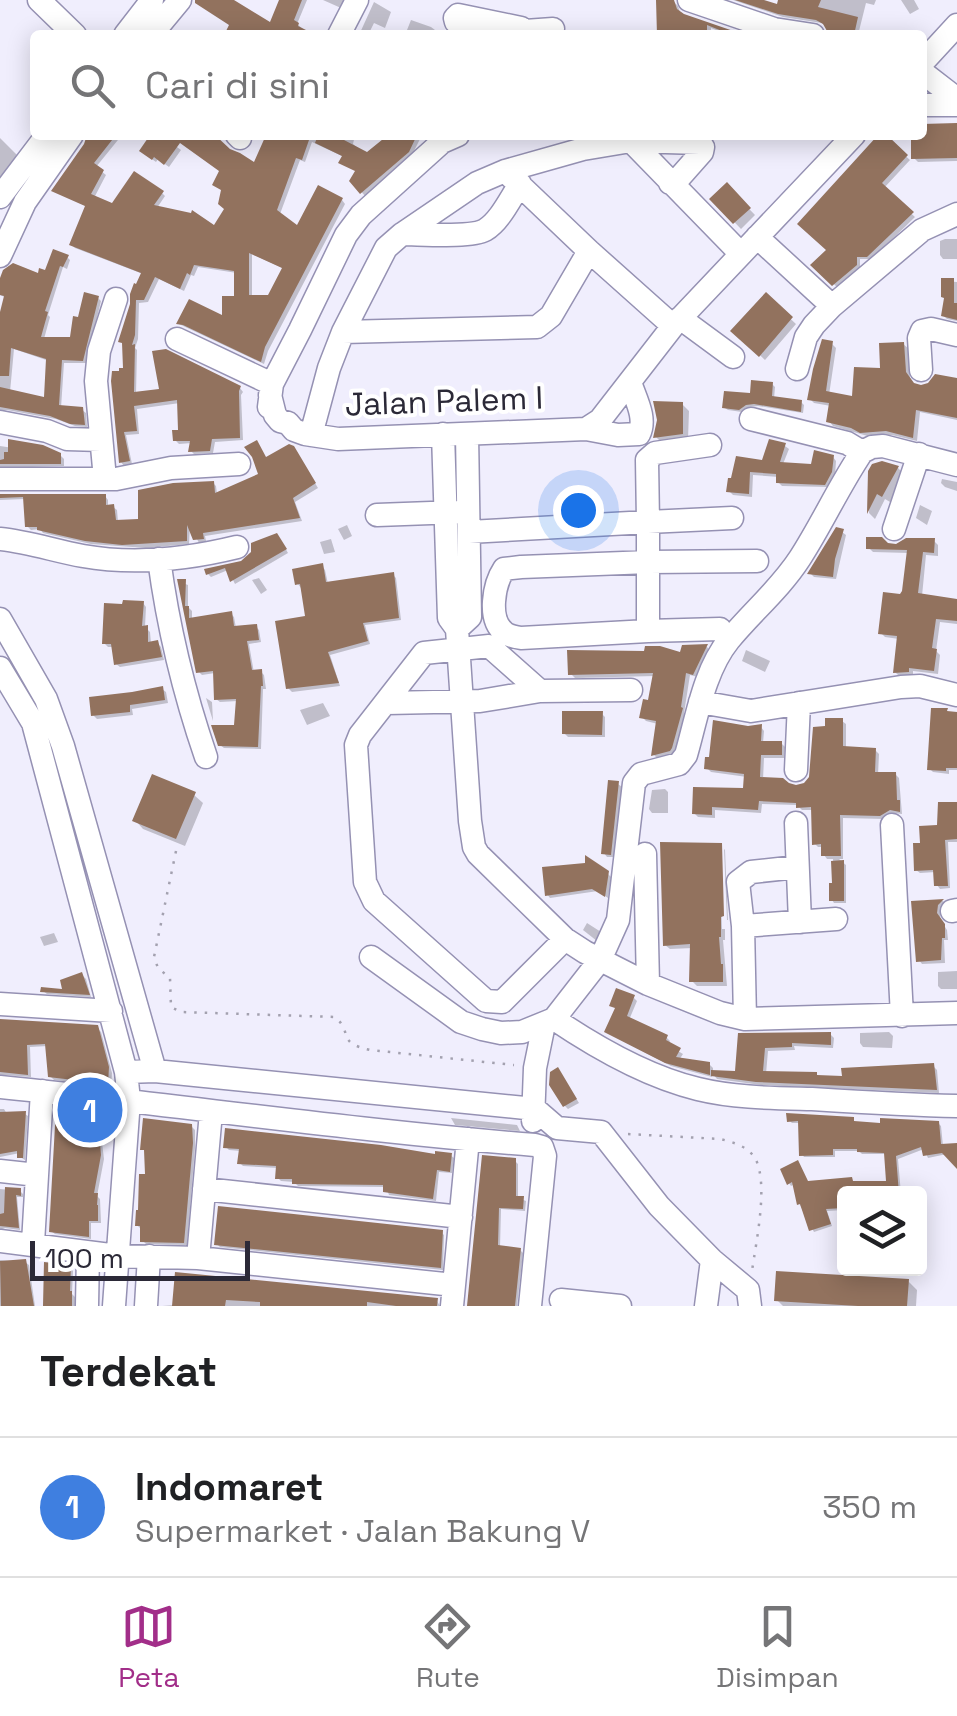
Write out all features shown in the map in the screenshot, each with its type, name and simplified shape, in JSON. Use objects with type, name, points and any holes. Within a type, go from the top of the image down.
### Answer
[{"type":"street","points":[[130,30],[152,0]]},
{"type":"street","points":[[155,30],[180,0]]},
{"type":"street","points":[[342,30],[356,0]]},
{"type":"street","points":[[695,1],[780,30]]},
{"type":"street","points":[[54,5],[72,30]]},
{"type":"street","points":[[465,30],[456,22],[458,16],[523,30]]},
{"type":"street","points":[[927,58],[957,26]]},
{"type":"street","points":[[541,30],[552,28]]},
{"type":"street","points":[[927,76],[957,102]]},
{"type":"street","points":[[927,105],[957,102]]},
{"type":"street","points":[[0,198],[43,140]]},
{"type":"street","points":[[0,256],[25,202],[68,140]]},
{"type":"street","points":[[445,140],[360,215],[346,235],[270,389],[269,416],[280,431],[302,432],[314,415],[328,368],[386,248],[477,184],[513,177],[583,148],[631,142],[700,143],[702,152],[680,178],[670,183]]},
{"type":"street","name":"Jalan Palem I","points":[[586,428],[600,420],[676,322],[849,140]]},
{"type":"street","points":[[631,142],[670,183],[827,312]]},
{"type":"street","points":[[402,234],[484,231],[495,221],[513,177]]},
{"type":"street","points":[[513,177],[589,251],[676,322],[733,357]]},
{"type":"street","points":[[797,368],[806,337],[827,312],[922,230],[957,214]]},
{"type":"street","points":[[344,332],[537,327],[552,316],[589,251]]},
{"type":"street","points":[[105,480],[96,380],[99,351],[116,299]]},
{"type":"street","points":[[921,370],[922,332],[931,329],[957,335]]},
{"type":"street","points":[[177,339],[270,389]]},
{"type":"street","name":"Jalan Palem I","points":[[302,432],[338,439],[586,428],[618,435],[638,434],[642,420],[630,382]]},
{"type":"street","points":[[751,419],[847,443],[862,452]]},
{"type":"street","points":[[0,422],[67,439],[101,440]]},
{"type":"street","points":[[442,434],[461,519]]},
{"type":"street","points":[[467,434],[458,576],[449,618],[458,639],[470,821],[478,854],[564,939],[648,984],[720,1013],[745,1019],[957,1013]]},
{"type":"street","points":[[648,631],[649,456],[710,445]]},
{"type":"street","points":[[530,1144],[542,1041],[600,960],[618,920],[634,783],[641,774],[683,760],[719,656],[798,562],[862,452],[883,446],[957,465]]},
{"type":"street","points":[[894,529],[918,454]]},
{"type":"street","points":[[0,479],[105,480],[171,468],[240,464]]},
{"type":"street","points":[[377,516],[461,519],[504,530],[732,518]]},
{"type":"street","points":[[504,530],[504,569],[495,594],[495,618],[507,635],[521,638],[720,629]]},
{"type":"street","points":[[0,540],[86,556],[136,560],[237,547]]},
{"type":"street","points":[[159,560],[186,695],[206,757]]},
{"type":"street","points":[[504,569],[757,561]]},
{"type":"street","points":[[0,618],[46,700],[63,746],[155,1072]]},
{"type":"street","points":[[540,691],[491,647],[458,639],[424,653],[356,745],[366,882],[374,901],[494,1003],[502,1002],[564,939]]},
{"type":"street","points":[[0,668],[11,704],[32,724],[126,1072],[129,1100],[114,1306]]},
{"type":"street","points":[[700,702],[751,711],[902,687],[920,686],[957,695]]},
{"type":"street","points":[[387,703],[480,701],[540,691],[631,690]]},
{"type":"street","points":[[796,770],[799,703]]},
{"type":"street","points":[[796,824],[800,922]]},
{"type":"street","points":[[892,825],[902,1016]]},
{"type":"street","points":[[645,854],[648,984]]},
{"type":"street","points":[[745,1019],[738,882],[751,872],[796,867]]},
{"type":"street","points":[[742,926],[836,919]]},
{"type":"street","points":[[371,957],[461,1022],[501,1033],[522,1032],[542,1041],[578,1035],[624,1060],[697,1089],[735,1096],[957,1106]]},
{"type":"street","points":[[0,1004],[110,1011]]},
{"type":"street","points":[[126,1072],[535,1109],[557,1128],[602,1132],[658,1206],[749,1298]]},
{"type":"street","points":[[0,1087],[542,1147],[545,1156],[530,1306]]},
{"type":"street","points":[[33,1243],[42,1091]]},
{"type":"street","points":[[198,1258],[211,1112]]},
{"type":"street","points":[[0,1241],[118,1256],[198,1258],[453,1296],[468,1139]]},
{"type":"street","points":[[0,1171],[37,1175]]},
{"type":"street","points":[[204,1189],[461,1217]]},
{"type":"street","points":[[88,1252],[88,1306]]},
{"type":"street","points":[[146,1306],[149,1256]]},
{"type":"street","points":[[706,1306],[712,1260]]},
{"type":"street","points":[[562,1300],[620,1306]]},
{"type":"path","points":[[176,852],[154,957],[158,968],[170,978],[172,1007],[181,1012],[334,1017],[343,1025],[351,1046],[370,1050],[542,1041]]},
{"type":"path","points":[[602,1132],[720,1139],[751,1153],[757,1162],[760,1195],[749,1298]]},
{"type":"building","points":[[234,0],[270,22],[279,0],[302,0],[294,20],[306,30],[226,30],[229,25],[195,3]]},
{"type":"building","points":[[656,0],[674,0],[684,14],[730,30],[707,25],[707,30],[657,30]]},
{"type":"building","points":[[735,0],[777,4],[778,0],[821,0],[818,7],[858,17],[855,30],[826,30],[816,20],[778,14]]},
{"type":"building","points":[[957,123],[957,158],[911,159],[911,140],[927,140],[927,124]]},
{"type":"building","points":[[85,140],[112,140],[94,163],[104,170],[91,194],[112,203],[134,171],[164,191],[154,205],[191,213],[192,210],[214,225],[224,209],[218,204],[221,190],[212,185],[219,171],[180,143],[164,165],[154,157],[152,160],[139,151],[147,140],[220,140],[254,162],[264,140],[309,140],[302,160],[296,158],[277,210],[297,225],[318,185],[343,198],[265,347],[261,362],[176,324],[189,299],[222,315],[222,296],[234,296],[234,271],[194,265],[180,289],[155,277],[144,300],[136,300],[132,345],[135,344],[134,392],[159,389],[152,351],[166,349],[241,386],[240,438],[212,439],[210,451],[188,452],[190,441],[173,441],[172,430],[178,430],[177,400],[134,406],[137,431],[124,432],[130,461],[119,463],[112,371],[123,368],[122,343],[118,342],[130,294],[141,273],[69,245],[85,206],[51,191]],"holes":[[[249,253],[282,268],[268,295],[249,295]]]},
{"type":"building","points":[[344,140],[367,152],[382,140],[415,140],[409,152],[360,194],[349,181],[355,171],[338,163],[342,156],[315,143]]},
{"type":"building","points":[[873,140],[892,140],[908,155],[882,183],[914,212],[867,257],[857,257],[857,265],[832,286],[810,265],[826,250],[797,224]]},
{"type":"building","points":[[727,182],[751,208],[733,224],[709,199]]},
{"type":"building","points":[[53,249],[69,255],[60,266],[41,337],[70,337],[73,316],[78,317],[84,292],[99,296],[83,361],[62,360],[59,405],[83,407],[85,425],[0,407],[0,387],[44,397],[46,359],[11,348],[9,376],[0,376],[0,312],[4,296],[0,295],[0,278],[13,263],[38,273],[39,268],[45,270]]},
{"type":"building","points":[[941,278],[954,278],[957,320],[941,316]]},
{"type":"building","points":[[766,292],[793,317],[759,357],[730,331]]},
{"type":"building","points":[[822,339],[833,341],[826,391],[852,396],[854,367],[880,368],[879,343],[904,342],[906,372],[914,383],[928,383],[935,374],[957,378],[957,418],[916,410],[913,438],[886,431],[860,433],[826,422],[829,403],[807,400]]},
{"type":"building","points":[[751,380],[773,382],[772,396],[802,400],[801,412],[754,404],[739,410],[722,408],[724,391],[750,393]]},
{"type":"building","points":[[653,401],[683,402],[683,434],[653,438],[657,420]]},
{"type":"building","points":[[8,439],[43,445],[61,453],[61,464],[0,464],[4,452],[8,452]]},
{"type":"building","points":[[769,439],[786,443],[780,462],[811,464],[814,450],[834,455],[825,485],[776,483],[776,474],[750,472],[749,494],[726,492],[736,456],[762,460]]},
{"type":"building","points":[[257,440],[266,457],[289,444],[294,446],[316,483],[293,498],[300,518],[203,533],[204,539],[193,540],[187,525],[187,541],[122,545],[25,527],[23,497],[0,498],[0,494],[106,494],[106,505],[114,504],[116,520],[138,519],[138,490],[214,481],[215,493],[258,474],[244,447]]},
{"type":"building","points":[[882,461],[899,466],[882,497],[877,494],[867,514],[868,471],[872,464]]},
{"type":"building","points":[[836,527],[844,529],[833,577],[807,574]]},
{"type":"building","points":[[277,533],[287,549],[230,582],[225,568],[206,575],[204,569],[241,561],[251,552],[251,543]]},
{"type":"building","points":[[866,537],[882,537],[896,544],[906,538],[935,538],[934,553],[923,552],[918,593],[957,599],[957,621],[936,619],[934,671],[909,668],[909,672],[893,673],[897,636],[878,634],[883,592],[902,591],[907,550],[866,549]]},
{"type":"building","points":[[323,563],[326,582],[394,572],[399,618],[363,623],[368,641],[328,652],[339,683],[286,689],[275,621],[305,616],[300,584],[295,585],[292,569]]},
{"type":"building","points":[[177,579],[186,579],[185,606],[189,606],[189,618],[232,611],[234,626],[257,624],[259,640],[247,641],[252,670],[262,669],[258,747],[218,746],[211,725],[234,725],[236,699],[214,700],[213,671],[196,673]]},
{"type":"building","points":[[123,600],[144,601],[142,626],[148,625],[148,642],[158,640],[162,657],[114,665],[111,644],[102,644],[104,603],[122,604]]},
{"type":"building","points":[[708,644],[693,675],[686,673],[683,708],[672,748],[651,756],[656,721],[639,718],[643,699],[648,700],[653,673],[568,675],[567,650],[644,651],[645,646],[660,646],[680,652],[682,645]]},
{"type":"building","points":[[163,686],[165,700],[130,705],[130,712],[91,716],[89,697]]},
{"type":"building","points":[[931,708],[957,712],[957,768],[927,770]]},
{"type":"building","points":[[562,711],[603,711],[602,735],[562,734]]},
{"type":"building","points":[[825,718],[843,718],[843,746],[876,748],[875,772],[896,772],[900,800],[900,812],[840,815],[841,856],[821,856],[821,844],[812,845],[811,807],[759,801],[758,810],[712,807],[712,815],[692,814],[693,787],[743,788],[744,774],[704,769],[713,720],[748,726],[762,724],[761,741],[782,741],[782,755],[761,755],[760,777],[783,778],[796,785],[809,777],[813,727],[825,726]]},
{"type":"building","points":[[152,774],[196,792],[176,839],[132,821]]},
{"type":"building","points":[[608,780],[619,781],[611,855],[601,854]]},
{"type":"building","points":[[938,802],[957,802],[957,839],[945,840],[948,886],[934,886],[933,870],[914,871],[913,843],[920,843],[919,826],[937,825]]},
{"type":"building","points":[[660,842],[722,843],[724,916],[719,937],[723,982],[689,982],[690,944],[663,946]]},
{"type":"building","points":[[585,855],[609,871],[605,897],[592,889],[545,896],[542,867],[585,863]]},
{"type":"building","points":[[844,860],[844,901],[829,901],[831,861]]},
{"type":"building","points":[[944,899],[937,913],[945,924],[941,960],[916,962],[911,901]]},
{"type":"building","points":[[82,972],[90,995],[40,992],[41,987],[62,989],[60,980]]},
{"type":"building","points":[[616,988],[635,995],[627,1016],[668,1035],[666,1040],[681,1048],[676,1057],[710,1062],[710,1075],[665,1063],[604,1032],[615,1008],[609,1006]]},
{"type":"building","points":[[0,1019],[98,1025],[109,1067],[108,1084],[48,1077],[45,1044],[27,1045],[28,1075],[0,1072]]},
{"type":"building","points":[[831,1032],[831,1045],[792,1043],[792,1047],[765,1048],[763,1071],[842,1076],[841,1068],[934,1063],[937,1090],[756,1082],[711,1076],[711,1070],[735,1071],[738,1033]]},
{"type":"building","points":[[558,1067],[577,1099],[563,1107],[549,1085],[550,1072]]},
{"type":"building","points":[[56,1108],[93,1112],[94,1120],[98,1120],[101,1155],[94,1193],[98,1193],[98,1221],[89,1221],[89,1237],[49,1232]]},
{"type":"building","points":[[26,1111],[23,1158],[17,1158],[17,1151],[0,1154],[0,1112]]},
{"type":"building","points":[[786,1113],[854,1117],[854,1121],[880,1123],[880,1118],[939,1121],[941,1144],[957,1143],[957,1169],[942,1153],[923,1156],[921,1147],[896,1156],[898,1186],[837,1186],[837,1208],[826,1209],[831,1224],[809,1231],[792,1182],[787,1185],[780,1169],[798,1160],[808,1181],[852,1177],[853,1181],[886,1181],[884,1153],[833,1149],[833,1155],[799,1156],[798,1121],[787,1122]]},
{"type":"building","points":[[143,1118],[192,1124],[184,1243],[140,1242],[140,1226],[135,1226],[139,1174],[145,1174],[144,1150],[140,1150]]},
{"type":"building","points":[[225,1128],[452,1153],[450,1172],[437,1170],[433,1199],[383,1192],[383,1185],[292,1184],[292,1179],[275,1179],[276,1166],[237,1164],[239,1149],[223,1148]]},
{"type":"building","points":[[482,1155],[516,1158],[516,1196],[524,1196],[523,1209],[499,1208],[498,1245],[521,1248],[515,1306],[467,1306]]},
{"type":"building","points":[[5,1187],[21,1188],[21,1196],[16,1195],[19,1228],[0,1226]]},
{"type":"building","points":[[218,1206],[443,1230],[441,1268],[214,1245]]},
{"type":"building","points":[[26,1259],[34,1306],[1,1306],[0,1261]]},
{"type":"building","points":[[44,1262],[71,1265],[72,1306],[43,1306]]},
{"type":"building","points":[[776,1271],[909,1279],[907,1306],[774,1301]]},
{"type":"building","points":[[175,1272],[438,1298],[437,1306],[367,1302],[367,1306],[260,1306],[260,1302],[226,1300],[225,1306],[172,1306]]},
{"type":"place","name":"Indomaret","points":[[90,1110]]}]
